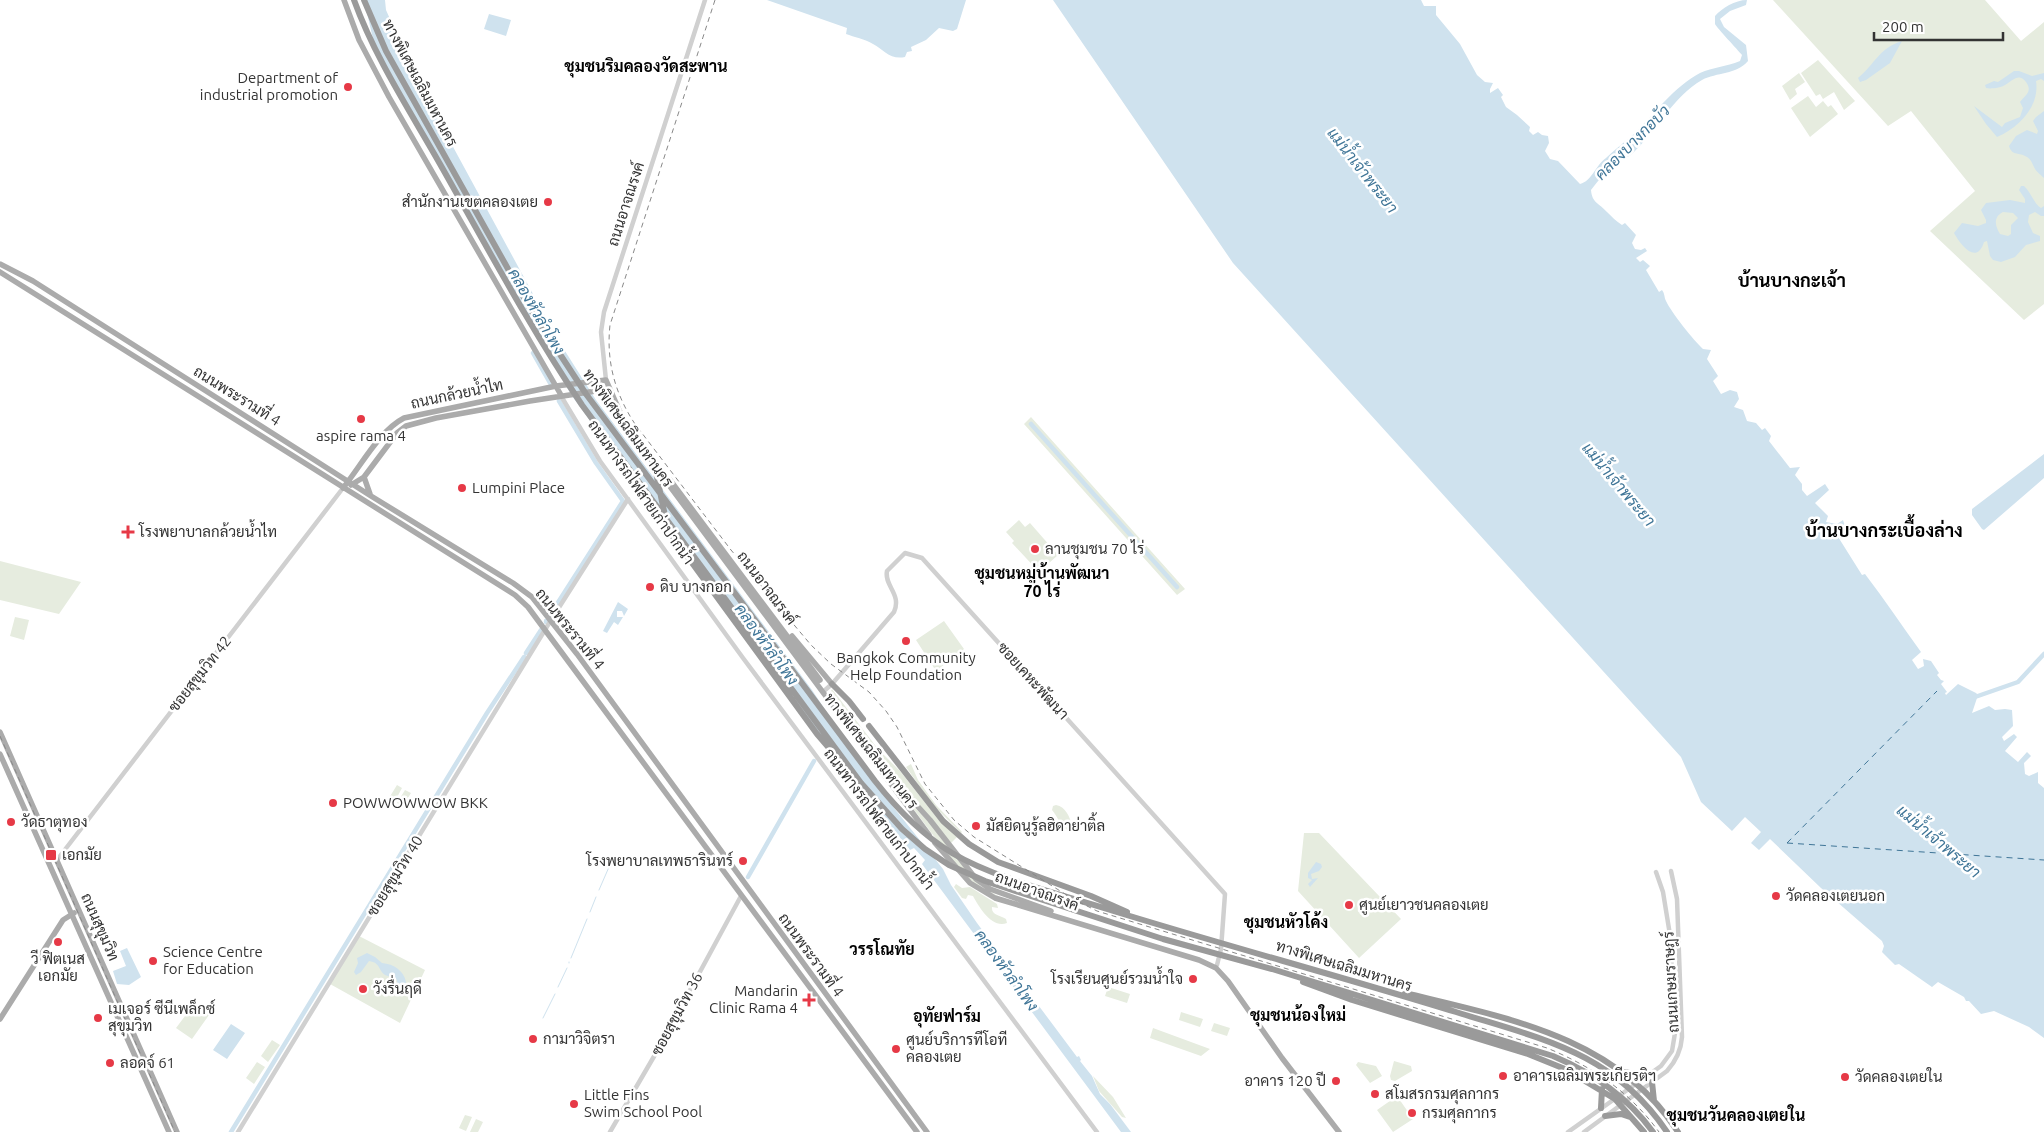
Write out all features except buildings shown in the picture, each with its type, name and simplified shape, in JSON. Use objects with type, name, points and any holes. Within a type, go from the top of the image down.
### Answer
[{"type":"highway","name":"ทางพิเศษเฉลิมมหานคร","points":[[354,0],[377,53],[526,317],[582,405],[861,783],[880,806],[915,840],[938,858],[969,875],[1000,887],[1163,939],[1272,968],[1560,1059],[1582,1069],[1612,1088],[1636,1111],[1653,1132]]},
{"type":"highway","name":"ทางพิเศษเฉลิมมหานคร","points":[[364,0],[386,51],[536,318],[586,394],[890,800],[906,817],[937,843],[970,862],[1029,884],[1139,919],[1372,986],[1533,1036],[1571,1050],[1605,1069],[1633,1090],[1667,1132]]},
{"type":"highway","points":[[655,464],[668,530],[817,734],[861,783]]},
{"type":"highway","points":[[828,688],[850,701],[863,719]]},
{"type":"highway","points":[[869,726],[943,821],[969,844],[998,862],[1112,904],[1139,919]]},
{"type":"highway","points":[[1272,968],[1322,990],[1496,1044],[1565,1069],[1615,1099],[1644,1132]]},
{"type":"highway","points":[[1372,986],[1400,991],[1477,1011],[1556,1035],[1587,1049],[1623,1072],[1654,1102],[1678,1132]]},
{"type":"highway","points":[[1623,1072],[1647,1076]]},
{"type":"highway","points":[[1652,1082],[1654,1102]]},
{"type":"highway","points":[[1602,1090],[1602,1108]]},
{"type":"highway","points":[[1605,1116],[1621,1114],[1632,1118]]},
{"type":"main road","name":"ถนนทางรถไฟสายเก่าปากน้ำ","points":[[344,0],[359,40],[390,97],[561,396]]},
{"type":"main road","name":"ถนนพระรามที่ 4","points":[[0,264],[33,282],[350,483],[512,582],[532,598],[551,620],[927,1132]]},
{"type":"main road","name":"ถนนพระรามที่ 4","points":[[0,272],[515,595],[528,607],[918,1132]]},
{"type":"main road","name":"ถนนกล้วยน้ำไท","points":[[350,483],[384,434],[396,422],[404,418],[556,386],[602,381]]},
{"type":"main road","name":"ถนนอาจณรงค์","points":[[602,381],[623,419],[655,464],[828,688],[935,844],[970,883],[987,895],[1005,902],[1204,959],[1216,966],[1226,974],[1275,1043],[1344,1132]]},
{"type":"main road","name":"ถนนกล้วยน้ำไท","points":[[343,488],[364,477],[397,432],[406,426],[436,418],[606,389]]},
{"type":"main road","points":[[208,402],[213,395]]},
{"type":"main road","points":[[404,418],[406,426]]},
{"type":"main road","name":"ถนนอาจณรงค์","points":[[655,464],[672,483],[828,688],[892,778],[930,820],[976,879],[983,885],[1027,904],[1107,930]]},
{"type":"main road","points":[[364,477],[371,496]]},
{"type":"main road","name":"ถนนสุขุมวิท","points":[[0,732],[177,1132]]},
{"type":"main road","name":"ถนนสุขุมวิท","points":[[0,754],[169,1132]]},
{"type":"main road","points":[[666,793],[668,780]]},
{"type":"main road","points":[[49,864],[57,860]]},
{"type":"main road","points":[[0,1019],[63,920],[71,914],[80,912]]},
{"type":"main road","name":"ถนนอาจณรงค์","points":[[1216,966],[1282,1058],[1339,1132]]},
{"type":"main road","points":[[833,1018],[839,1014]]},
{"type":"main road","points":[[124,1032],[131,1028]]},
{"type":"street","name":"ถนนอาจณรงค์","points":[[602,381],[601,332],[604,312],[705,0]]},
{"type":"street","name":"ถนนทางรถไฟสายเก่าปากน้ำ","points":[[561,396],[600,461],[762,684],[1096,1132]]},
{"type":"street","name":"ซอยสุขุมวิท 42","points":[[57,860],[343,488]]},
{"type":"street","name":"ซอยสุขุมวิท 40","points":[[238,1132],[551,620],[628,499]]},
{"type":"street","name":"ซอยเคหะพัฒนา","points":[[828,688],[894,612],[897,600],[886,579],[887,571],[905,553],[922,558],[1225,894],[1221,949],[1216,966]]},
{"type":"street","name":"ถนนเกษมราษฎร์","points":[[1584,1132],[1671,1067],[1677,1058],[1681,1045],[1677,900],[1671,871]]},
{"type":"street","name":"ถนนเกษมราษฎร์","points":[[1568,1132],[1665,1062],[1674,1045],[1670,935],[1663,892],[1656,872]]},
{"type":"street","name":"ซอยสุขุมวิท 36","points":[[610,1132],[656,1053],[741,896]]},
{"type":"shaded area","points":[[1773,0],[1985,0],[2021,41],[2044,22],[2044,304],[2024,320],[1930,231],[1975,191],[1911,111],[1888,126]]},
{"type":"shaded area","points":[[1818,60],[1855,101],[1844,110],[1834,92],[1823,99],[1820,94],[1816,96],[1801,73]]},
{"type":"shaded area","points":[[1799,73],[1805,82],[1795,89],[1797,94],[1790,100],[1782,86]]},
{"type":"shaded area","points":[[1808,96],[1816,107],[1823,101],[1828,107],[1831,105],[1838,114],[1810,137],[1791,108]]},
{"type":"shaded area","points":[[1031,417],[1185,589],[1177,595],[1024,424]]},
{"type":"shaded area","name":"ลานชุมชน 70 ไร่","points":[[1019,520],[1025,527],[1030,523],[1058,555],[1039,572],[1012,543],[1014,541],[1006,532]]},
{"type":"shaded area","points":[[0,561],[81,582],[59,614],[0,600]]},
{"type":"shaded area","points":[[15,617],[29,620],[24,640],[10,636]]},
{"type":"shaded area","points":[[944,621],[964,649],[936,671],[916,640]]},
{"type":"shaded area","points":[[832,689],[878,749],[900,771],[937,818],[957,837],[951,843],[894,776],[831,691]]},
{"type":"shaded area","points":[[911,764],[918,780],[936,805],[961,833],[933,805],[906,767]]},
{"type":"shaded area","points":[[397,785],[402,788],[395,801],[389,798]]},
{"type":"shaded area","points":[[405,790],[411,793],[403,806],[397,803]]},
{"type":"shaded area","points":[[906,799],[930,823],[974,880],[982,887],[1005,900],[977,886],[957,867]]},
{"type":"shaded area","points":[[1056,805],[1065,810],[1069,816],[1072,826],[1070,831],[1062,825],[1052,810],[1053,806]]},
{"type":"shaded area","name":"ศูนย์เยาวชนคลองเตย","points":[[1304,833],[1319,833],[1401,919],[1359,958],[1298,891]]},
{"type":"shaded area","points":[[956,884],[962,888],[970,887],[997,904],[998,908],[992,907],[993,912],[1006,919],[1007,923],[1001,924],[991,920],[982,911],[973,896],[968,895],[966,899],[962,898],[954,887]]},
{"type":"shaded area","points":[[359,936],[425,970],[400,1023],[330,984]]},
{"type":"shaded area","points":[[1108,987],[1130,994],[1127,1003],[1105,996]]},
{"type":"shaded area","points":[[194,1004],[209,1015],[192,1039],[176,1028]]},
{"type":"shaded area","points":[[1181,1012],[1203,1019],[1200,1027],[1179,1020]]},
{"type":"shaded area","points":[[1214,1023],[1230,1028],[1227,1036],[1211,1031]]},
{"type":"shaded area","points":[[1153,1028],[1210,1049],[1201,1056],[1150,1038]]},
{"type":"shaded area","points":[[272,1040],[280,1045],[268,1062],[261,1056]]},
{"type":"shaded area","points":[[1394,1061],[1411,1066],[1412,1071],[1395,1081],[1391,1080],[1390,1076]]},
{"type":"shaded area","points":[[257,1062],[265,1067],[254,1084],[246,1078]]},
{"type":"shaded area","points":[[1358,1062],[1376,1066],[1382,1076],[1370,1083],[1356,1065]]},
{"type":"shaded area","points":[[1093,1076],[1113,1097],[1126,1118],[1122,1117],[1099,1091]]},
{"type":"shaded area","points":[[1397,1096],[1413,1119],[1393,1132],[1377,1110]]},
{"type":"shaded area","points":[[465,1115],[472,1117],[466,1131],[459,1128]]},
{"type":"shaded area","points":[[476,1119],[483,1122],[478,1132],[470,1132]]},
{"type":"water","name":"คลองหัวลำโพง","points":[[364,0],[385,0],[386,10],[398,37],[395,40],[558,340],[596,400],[812,690],[874,783],[943,869],[951,885],[977,923],[1077,1057],[1079,1056],[1080,1061],[1092,1076],[1100,1094],[1131,1132],[1121,1132],[922,864],[925,860],[914,848],[910,850],[855,783],[572,396],[527,321],[376,52]]},
{"type":"water","points":[[767,0],[966,0],[957,29],[953,31],[939,28],[926,40],[911,47],[912,51],[907,52],[905,57],[900,58],[891,56],[867,41],[846,34],[847,28]]},
{"type":"water","points":[[1053,0],[1421,0],[1424,6],[1436,6],[1436,15],[1460,44],[1477,75],[1485,82],[1493,83],[1490,93],[1498,88],[1503,95],[1501,97],[1506,107],[1530,127],[1529,131],[1533,135],[1538,132],[1548,136],[1549,143],[1545,151],[1550,159],[1558,161],[1580,184],[1588,180],[1602,161],[1635,133],[1682,85],[1700,73],[1740,61],[1742,55],[1715,24],[1715,16],[1729,5],[1747,0],[1746,5],[1730,11],[1720,19],[1724,27],[1746,45],[1748,61],[1738,69],[1702,80],[1682,95],[1642,144],[1630,156],[1613,166],[1603,175],[1591,190],[1593,198],[1614,219],[1622,225],[1625,223],[1636,235],[1632,243],[1635,249],[1641,250],[1645,248],[1647,251],[1636,258],[1640,262],[1643,260],[1650,266],[1646,270],[1659,292],[1662,290],[1665,300],[1689,333],[1703,349],[1711,350],[1707,359],[1718,376],[1713,381],[1721,394],[1730,390],[1737,392],[1739,399],[1734,407],[1743,410],[1747,421],[1756,423],[1762,430],[1765,428],[1771,436],[1769,441],[1790,468],[1800,467],[1795,475],[1802,484],[1802,490],[1807,496],[1825,484],[1829,490],[1815,503],[1828,516],[1826,522],[1837,524],[1843,520],[1845,526],[1835,532],[1862,575],[1865,574],[1921,652],[1912,660],[1918,669],[1924,666],[1923,659],[1931,661],[1939,673],[1937,675],[1944,681],[1941,684],[1947,692],[1945,693],[1946,695],[1958,684],[1976,693],[1978,695],[1972,713],[1989,706],[1995,710],[2012,710],[2013,726],[2002,737],[2004,741],[2014,734],[2017,737],[2005,751],[2018,762],[2027,752],[2031,756],[2024,763],[2025,774],[2029,776],[2038,772],[2038,783],[2044,788],[2044,1038],[2029,1027],[1994,1011],[1981,1014],[1964,997],[1938,982],[1932,987],[1899,964],[1895,965],[1882,952],[1884,946],[1882,941],[1821,888],[1770,839],[1759,850],[1751,843],[1761,832],[1745,817],[1732,831],[1701,802],[1681,757],[1233,263]]},
{"type":"water","points":[[489,14],[511,20],[506,36],[484,29]]},
{"type":"water","points":[[1902,41],[1890,63],[1866,80],[1860,82],[1858,78],[1882,52]]},
{"type":"water","points":[[2014,71],[2032,76],[2044,73],[2044,81],[2041,79],[2036,81],[2035,99],[2026,115],[2013,128],[1997,137],[1974,106],[2002,127],[2005,123],[2020,117],[2023,108],[2020,102],[2029,88],[2023,79],[2016,78],[2003,86],[1995,88],[1986,88],[1985,85],[1994,81],[1998,82]]},
{"type":"water","points":[[2044,111],[2044,178],[2029,159],[2014,153],[2009,146],[2016,136],[2027,130],[2037,134],[2038,131],[2033,121]]},
{"type":"water","points":[[2021,186],[2024,186],[2041,208],[2044,206],[2044,216],[2035,212],[2029,215],[2028,222],[2033,233],[2040,236],[2040,241],[2026,245],[2015,257],[2001,262],[1993,260],[1990,256],[1987,241],[1984,242],[1981,249],[1977,252],[1973,253],[1965,248],[1954,233],[1962,223],[1978,226],[1986,223],[1981,210],[1986,203],[2010,200],[2025,203],[2025,199],[2019,190]],"holes":[[[2003,212],[2013,213],[2018,218],[2011,225],[2011,234],[2008,236],[2000,234],[1996,225],[1996,219]]]},
{"type":"water","points":[[2044,454],[2044,478],[1984,530],[1982,529],[1972,515],[1972,509]]},
{"type":"water","points":[[618,602],[628,609],[624,616],[622,611],[617,611],[617,617],[623,617],[618,625],[614,622],[607,633],[603,631]]},
{"type":"water","points":[[1316,862],[1321,864],[1322,867],[1319,871],[1311,874],[1312,879],[1318,878],[1310,887],[1308,884],[1312,880],[1308,878],[1308,873]]},
{"type":"water","points":[[127,948],[141,977],[129,985],[117,984],[113,971],[126,966],[120,951]]},
{"type":"water","points":[[367,953],[382,963],[401,971],[406,982],[403,989],[397,988],[397,980],[385,975],[373,962],[369,961],[361,972],[356,975],[354,972],[358,963],[357,958]]},
{"type":"water","points":[[231,1024],[245,1033],[227,1059],[213,1050]]},
{"type":"waterway","points":[[534,352],[550,383]]},
{"type":"waterway","points":[[550,615],[623,501],[596,463],[559,401]]},
{"type":"waterway","points":[[1031,424],[1177,587]]},
{"type":"waterway","points":[[526,653],[541,630]]},
{"type":"waterway","points":[[1975,697],[2018,682],[2044,654]]},
{"type":"waterway","points":[[231,1132],[487,713],[524,657]]},
{"type":"waterway","points":[[748,877],[814,761]]},
{"type":"waterway","points":[[599,890],[609,867]]},
{"type":"waterway","points":[[590,912],[596,897]]},
{"type":"waterway","points":[[571,958],[587,919]]},
{"type":"waterway","points":[[558,987],[567,968]]},
{"type":"waterway","points":[[543,1018],[555,994]]},
{"type":"ferry route","points":[[1787,843],[1937,691]]},
{"type":"ferry route","points":[[1787,843],[2044,860]]},
{"type":"railway","points":[[715,0],[610,325],[609,351],[617,389],[635,424],[731,550],[811,645],[831,664],[869,692],[886,711],[897,727],[925,784],[954,820],[974,837],[1073,899],[1097,911],[1547,1048],[1564,1055],[1595,1072],[1623,1093],[1659,1132]]},
{"type":"railway","points":[[0,736],[175,1132]]},
{"type":"place","name":"Department of industrial promotion","points":[[348,87]]},
{"type":"place","name":"สำนักงานเขตคลองเตย","points":[[548,202]]},
{"type":"place","name":"aspire rama 4","points":[[361,419]]},
{"type":"place","name":"Lumpini Place","points":[[462,488]]},
{"type":"place","name":"โรงพยาบาลกล้วยน้ำไท","points":[[128,532]]},
{"type":"place","name":"ลานชุมชน 70 ไร่","points":[[1035,549]]},
{"type":"place","name":"ดิบ บางกอก","points":[[650,587]]},
{"type":"place","name":"Bangkok Community Help Foundation","points":[[906,641]]},
{"type":"place","name":"POWWOWWOW BKK","points":[[333,803]]},
{"type":"place","name":"วัดธาตุทอง","points":[[11,822]]},
{"type":"place","name":"มัสยิดนูรู้ลฮิดาย่าติ้ล","points":[[976,826]]},
{"type":"place","name":"เอกมัย","points":[[51,855]]},
{"type":"place","name":"โรงพยาบาลเทพธารินทร์","points":[[743,861]]},
{"type":"place","name":"วัดคลองเตยนอก","points":[[1776,896]]},
{"type":"place","name":"ศูนย์เยาวชนคลองเตย","points":[[1349,905]]},
{"type":"place","name":"วี ฟิตเนส เอกมัย","points":[[58,942]]},
{"type":"place","name":"Science Centre for Education","points":[[153,961]]},
{"type":"place","name":"โรงเรียนศูนย์รวมน้ำใจ","points":[[1193,979]]},
{"type":"place","name":"วังรื่นฤดี","points":[[363,989]]},
{"type":"place","name":"Mandarin Clinic Rama 4","points":[[809,1000]]},
{"type":"place","name":"เมเจอร์ ซีนีเพล็กซ์ สุขุมวิท","points":[[98,1018]]},
{"type":"place","name":"กามาวิจิตรา","points":[[533,1039]]},
{"type":"place","name":"ศูนย์บริการทีโอที คลองเตย","points":[[896,1049]]},
{"type":"place","name":"ลอดจ์ 61","points":[[110,1063]]},
{"type":"place","name":"อาคารเฉลิมพระเกียรติฯ","points":[[1503,1076]]},
{"type":"place","name":"วัดคลองเตยใน","points":[[1845,1077]]},
{"type":"place","name":"อาคาร 120 ปี","points":[[1336,1081]]},
{"type":"place","name":"สโมสรกรมศุลกากร","points":[[1375,1094]]},
{"type":"place","name":"Little Fins Swim School Pool","points":[[574,1104]]},
{"type":"place","name":"กรมศุลกากร","points":[[1412,1113]]},
{"type":"district","name":"ชุมชนริมคลองวัดสะพาน","points":[[646,66]]},
{"type":"district","name":"บ้านบางกะเจ้า","points":[[1792,281]]},
{"type":"district","name":"บ้านบางกระเบื้องล่าง","points":[[1884,531]]},
{"type":"district","name":"ชุมชนหมู่บ้านพัฒนา 70 ไร่","points":[[1042,582]]},
{"type":"district","name":"ชุมชนหัวโค้ง","points":[[1286,922]]},
{"type":"district","name":"วรรโณทัย","points":[[882,949]]},
{"type":"district","name":"ชุมชนน้องใหม่","points":[[1298,1015]]},
{"type":"district","name":"อุทัยฟาร์ม","points":[[947,1016]]},
{"type":"district","name":"ชุมชนวันคลองเตยใน","points":[[1736,1115]]},
{"type":"water label","name":"คลองบางกอบัว","points":[[1632,142]]},
{"type":"water label","name":"แม่น้ำเจ้าพระยา","points":[[1363,170]]},
{"type":"water label","name":"แม่น้ำเจ้าพระยา","points":[[1619,484]]},
{"type":"water label","name":"แม่น้ำเจ้าพระยา","points":[[1939,841]]}]
